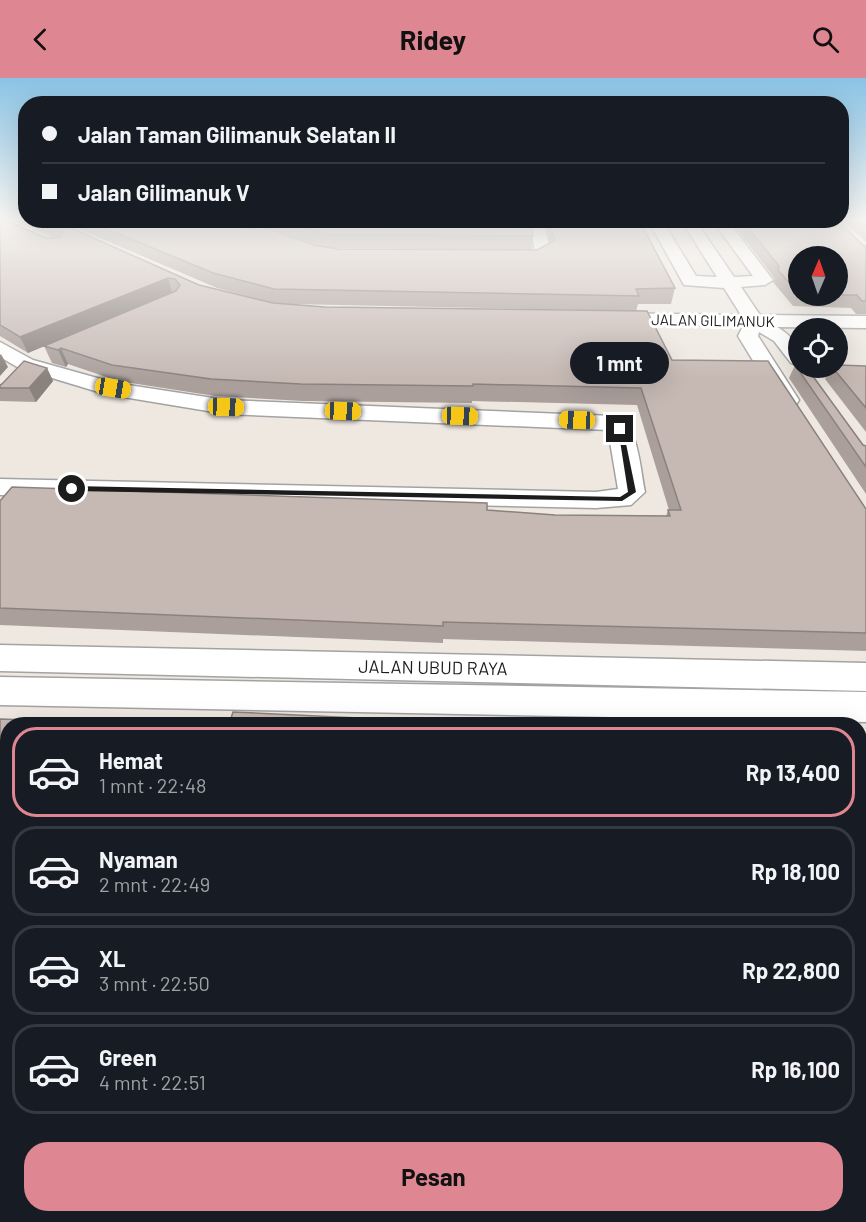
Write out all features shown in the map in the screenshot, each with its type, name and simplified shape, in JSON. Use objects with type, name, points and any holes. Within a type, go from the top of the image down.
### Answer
[{"type":"street","points":[[685,272],[690,281],[729,283],[761,281],[765,279],[760,272]]},
{"type":"street","points":[[722,272],[753,336],[801,419]]},
{"type":"street","name":"JALAN GILIMANUK","points":[[591,326],[753,336],[866,322]]},
{"type":"street","points":[[753,336],[788,350]]},
{"type":"street","points":[[753,336],[788,350]]},
{"type":"street","points":[[848,337],[866,337]]},
{"type":"street","points":[[0,348],[20,371],[226,407],[614,423],[620,429],[632,492],[622,499],[0,487]]},
{"type":"street","points":[[20,371],[57,350]]},
{"type":"street","name":"JALAN UBUD RAYA","points":[[0,658],[866,677]]},
{"type":"street","name":"JALAN UBUD RAYA","points":[[0,691],[446,711],[866,707]]},
{"type":"building","points":[[0,272],[171,272],[199,285],[273,303],[325,307],[647,311],[672,360],[768,361],[866,509],[866,633],[443,622],[443,626],[0,608],[0,501],[12,487],[487,503],[487,510],[555,515],[670,516],[668,510],[681,510],[641,388],[473,384],[473,386],[301,384],[211,379],[112,365],[61,348],[58,350],[44,346],[176,291],[180,285],[175,279],[168,278],[20,337],[0,325]]},
{"type":"building","points":[[667,272],[675,288],[636,289],[639,296],[274,289],[213,273]]},
{"type":"building","points":[[780,272],[788,272],[788,282]]},
{"type":"building","points":[[848,272],[866,272],[866,301],[862,301],[857,295],[848,295]]},
{"type":"building","points":[[24,361],[47,368],[29,388],[0,388],[0,385]]},
{"type":"building","points":[[848,365],[866,366],[866,408],[841,378],[848,378]]},
{"type":"building","points":[[804,378],[814,378],[866,446],[866,467]]},
{"type":"building","points":[[233,712],[337,717],[231,717]]},
{"type":"route","points":[[72,489],[622,499],[632,492],[620,429]]}]
